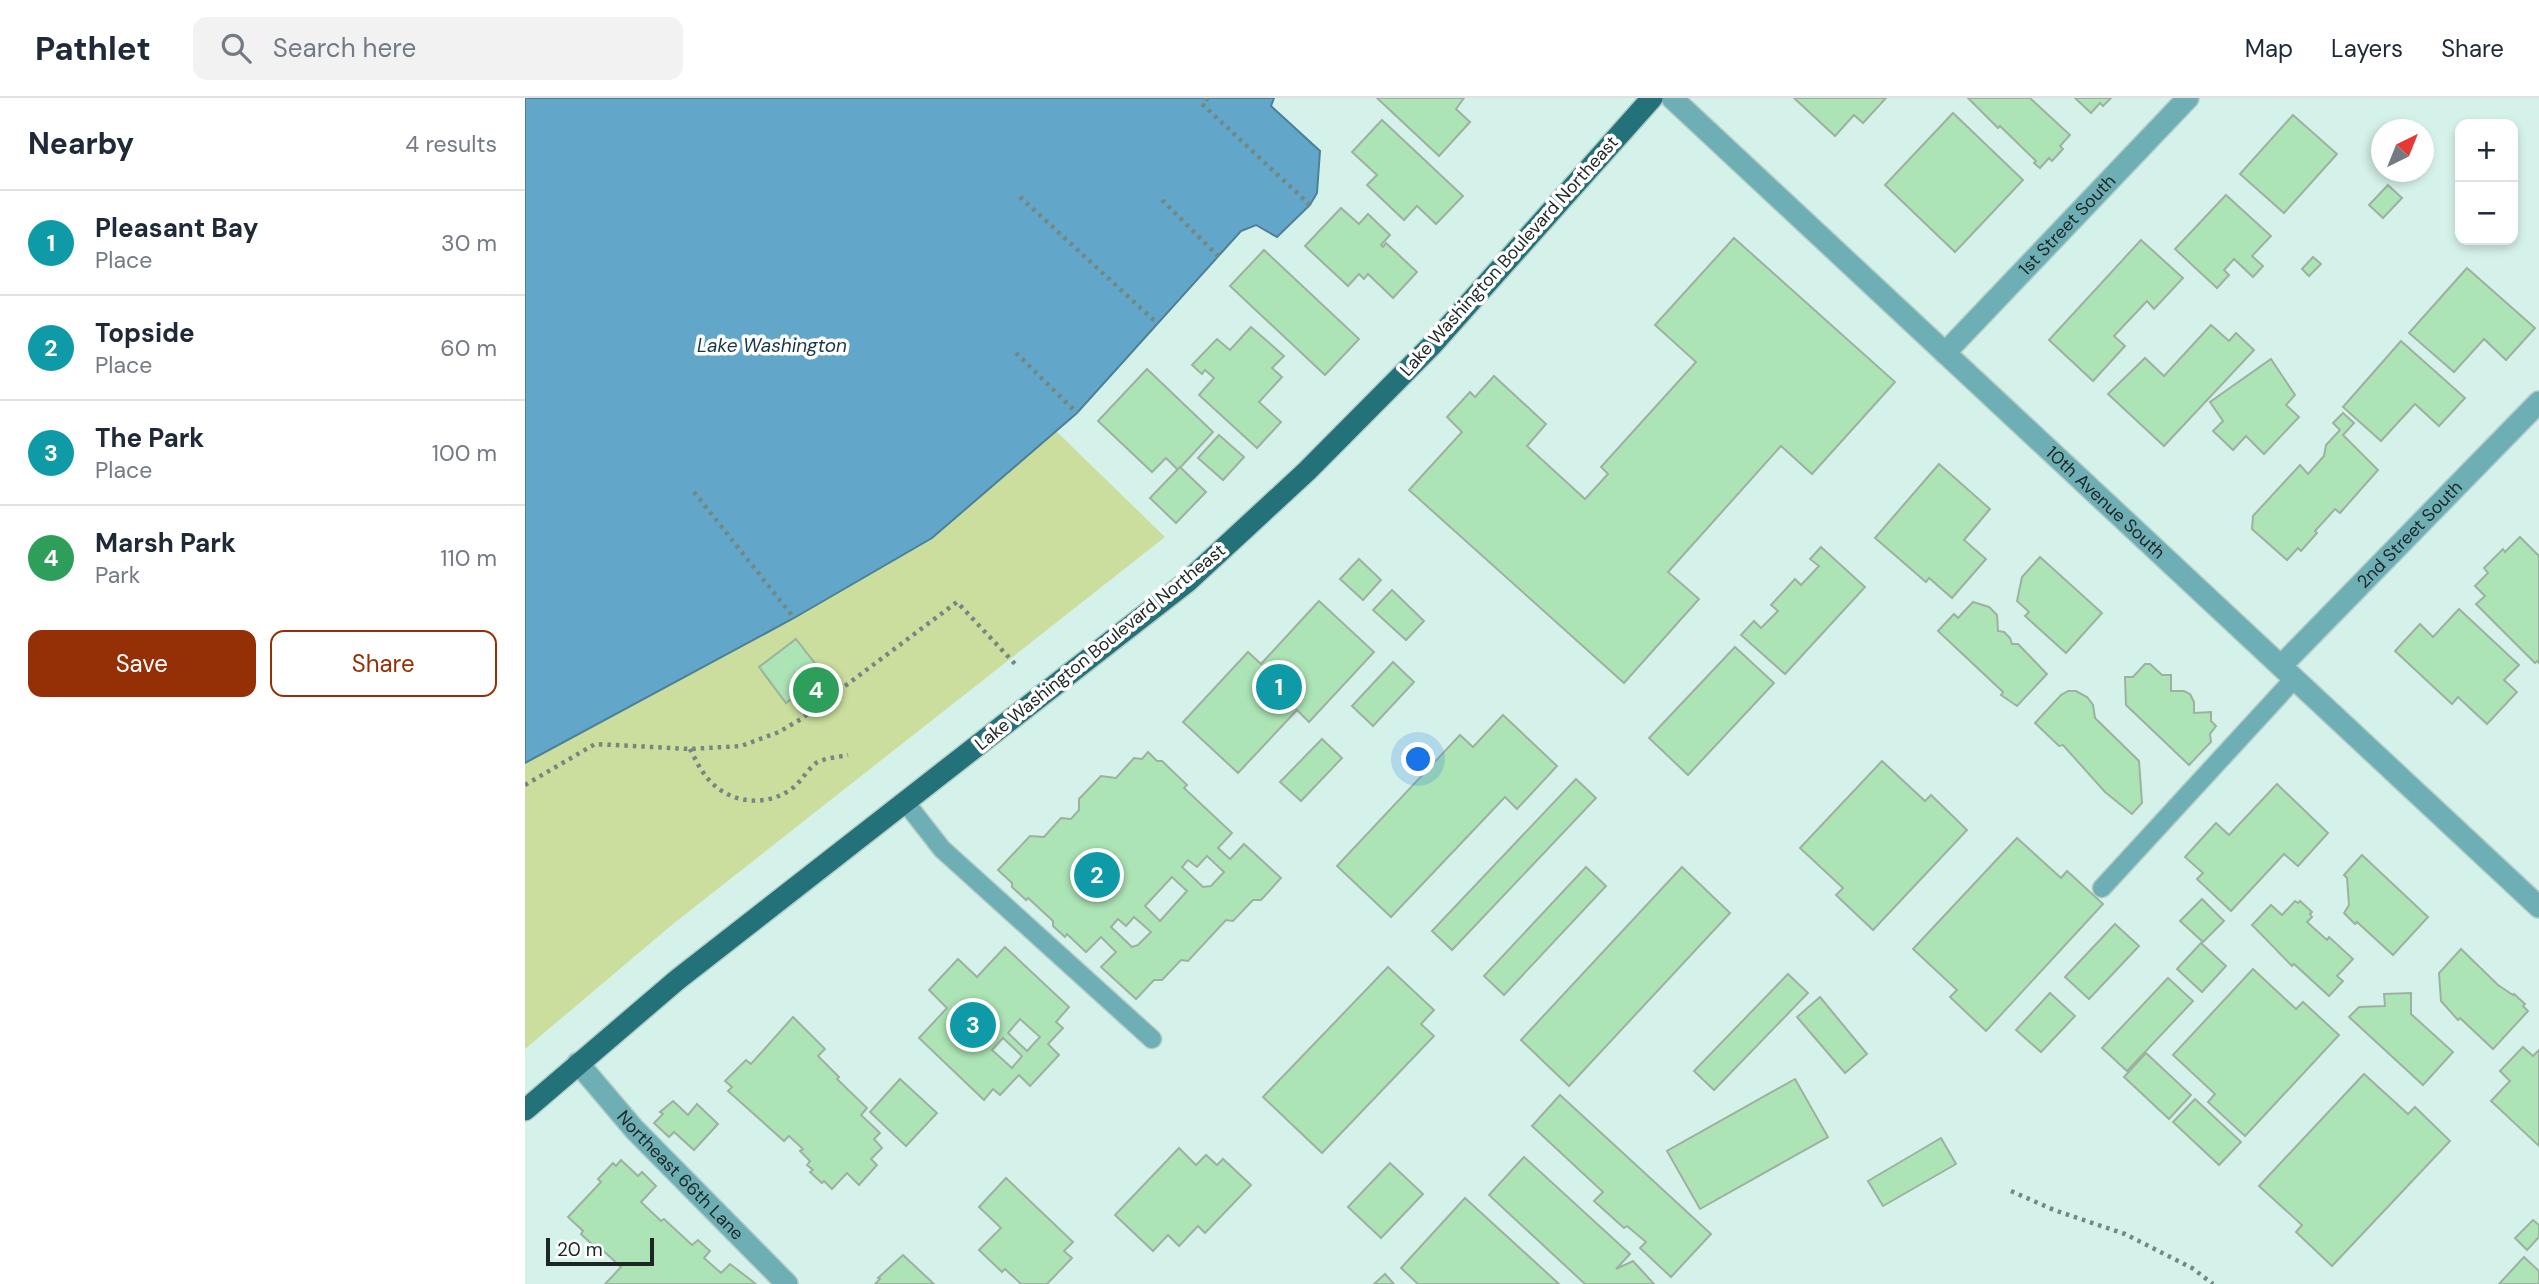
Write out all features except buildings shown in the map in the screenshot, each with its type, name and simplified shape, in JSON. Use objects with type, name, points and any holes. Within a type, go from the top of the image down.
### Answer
[{"type":"main road","name":"Lake Washington Boulevard Northeast","points":[[525,1110],[677,980],[1187,582],[1307,471],[1432,345],[1652,98]]},
{"type":"street","name":"10th Avenue South","points":[[1672,98],[2539,907]]},
{"type":"street","name":"1st Street South","points":[[1945,353],[2188,98]]},
{"type":"street","name":"2nd Street South","points":[[2288,672],[2539,402]]},
{"type":"street","name":"Northeast 66th Lane","points":[[578,1063],[634,1129],[787,1284]]},
{"type":"lane","points":[[2102,888],[2288,672]]},
{"type":"lane","points":[[906,803],[942,849],[1152,1039]]},
{"type":"path","points":[[1208,98],[1202,104],[1310,205]]},
{"type":"path","points":[[1020,197],[1158,324]]},
{"type":"path","points":[[1162,200],[1219,257]]},
{"type":"path","points":[[1016,353],[1077,413]]},
{"type":"path","points":[[694,492],[794,618]]},
{"type":"path","points":[[525,785],[595,744],[690,749],[741,746],[779,732],[801,719],[957,602],[1016,665]]},
{"type":"path","points":[[690,749],[699,768],[710,782],[723,793],[750,801],[779,796],[793,788],[817,763],[848,755]]},
{"type":"path","points":[[2011,1191],[2054,1210],[2125,1234],[2192,1268],[2213,1284]]},
{"type":"green space","points":[[1056,431],[1165,537],[673,924],[525,1049],[525,763],[794,618],[932,538]]},
{"type":"water","name":"Lake Washington","points":[[525,98],[1274,98],[1271,106],[1320,151],[1317,193],[1310,205],[1277,237],[1256,225],[1241,231],[1077,413],[932,538],[794,618],[525,763]]},
{"type":"place","name":"Pleasant Bay","points":[[1279,687]]},
{"type":"place","name":"Marsh Park","points":[[816,690]]},
{"type":"place","name":"Topside","points":[[1097,875]]},
{"type":"place","name":"The Park","points":[[973,1025]]}]
